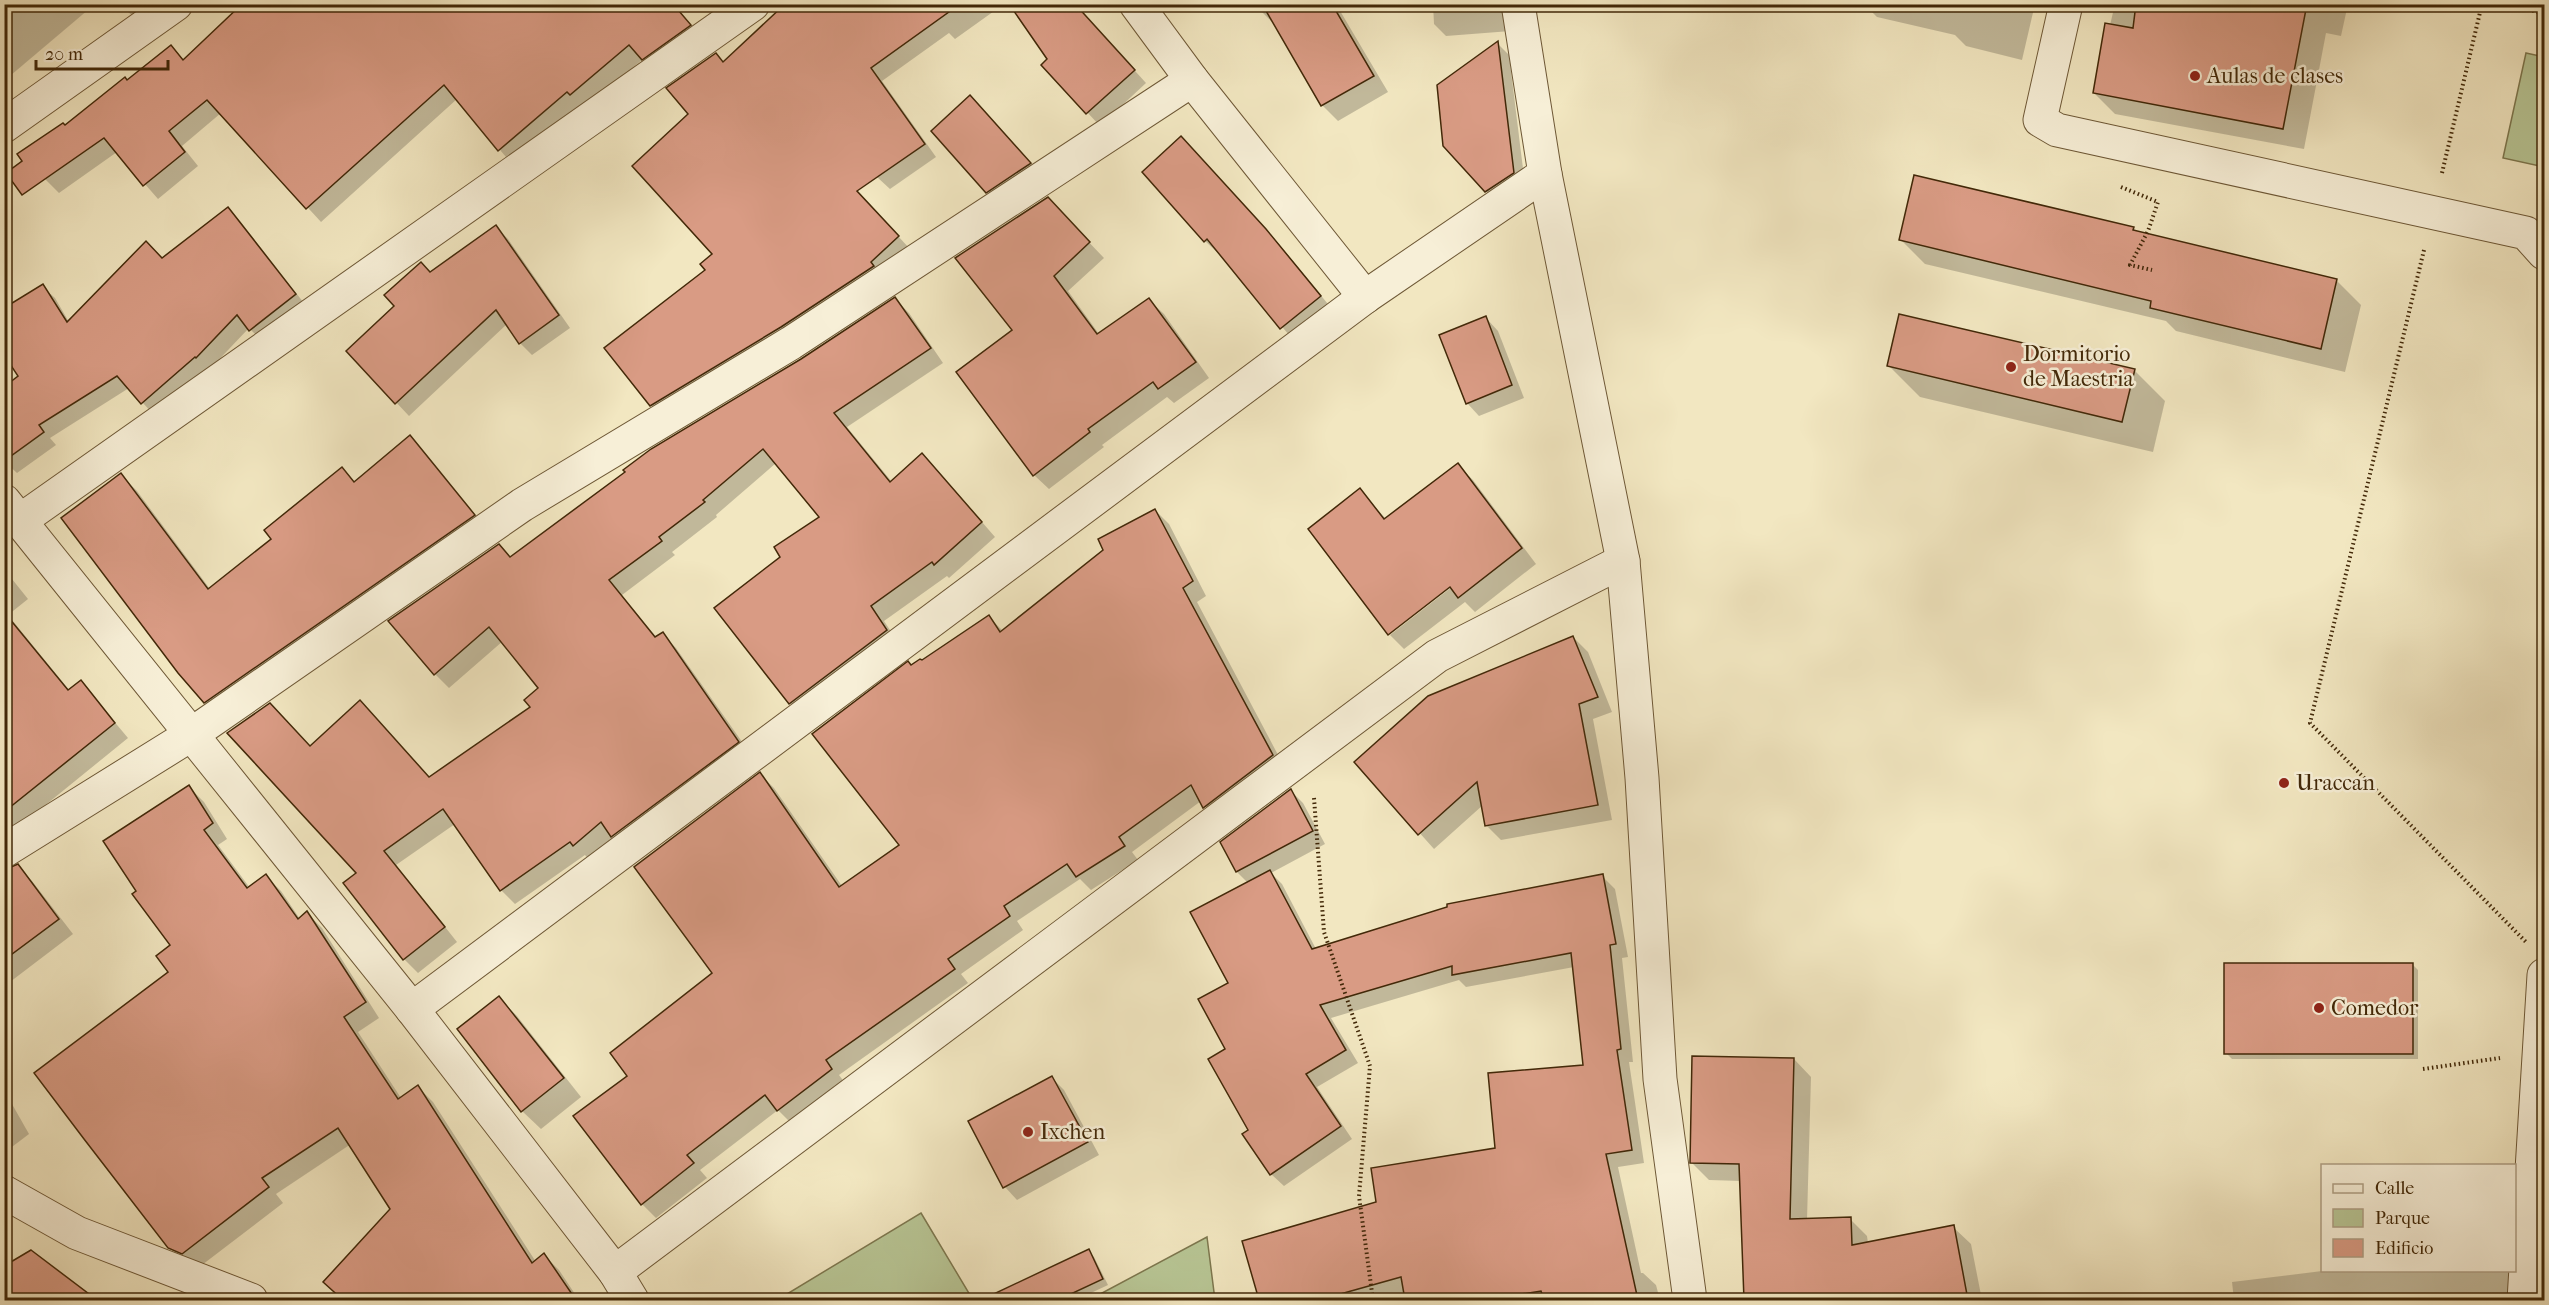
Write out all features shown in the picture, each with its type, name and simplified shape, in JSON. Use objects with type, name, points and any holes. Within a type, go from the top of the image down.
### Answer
[{"type":"street","points":[[4,126],[176,4]]},
{"type":"street","points":[[632,1300],[615,1272],[412,1009],[13,510],[753,4]]},
{"type":"street","points":[[1136,4],[1192,80],[1365,297]]},
{"type":"street","points":[[1518,4],[1545,174],[1623,561],[1642,778],[1660,1079],[1689,1300]]},
{"type":"street","points":[[2066,4],[2040,120],[2058,130],[2526,233],[2544,253]]},
{"type":"street","points":[[4,851],[192,734],[522,506],[791,343],[1192,80]]},
{"type":"street","points":[[412,1009],[1365,297],[1545,174]]},
{"type":"street","points":[[615,1272],[1437,656],[1623,561]]},
{"type":"street","points":[[2524,1300],[2544,975]]},
{"type":"street","points":[[4,1192],[77,1233],[252,1300]]},
{"type":"path","points":[[2482,4],[2310,723],[2528,944]]},
{"type":"path","points":[[2511,4],[2544,14]]},
{"type":"path","points":[[2118,186],[2158,202],[2148,231],[2130,266],[2152,270]]},
{"type":"path","points":[[1311,751],[1324,932],[1370,1066],[1359,1196],[1373,1300]]},
{"type":"path","points":[[2423,1069],[2540,1053]]},
{"type":"green space","points":[[2526,53],[2544,57],[2544,167],[2503,158]]},
{"type":"green space","points":[[921,1213],[973,1300],[777,1300]]},
{"type":"green space","points":[[1207,1237],[1215,1300],[1089,1300]]},
{"type":"building","points":[[242,4],[673,4],[691,25],[642,60],[629,45],[570,95],[567,92],[498,151],[444,85],[306,209],[207,100],[169,131],[185,152],[143,186],[104,138],[22,195],[6,173],[22,161],[17,154],[63,123],[65,125],[125,77],[127,80],[171,45],[183,60]]},
{"type":"building","points":[[785,4],[960,4],[871,68],[925,144],[857,191],[899,236],[871,262],[874,266],[781,327],[650,406],[604,348],[705,270],[700,264],[712,254],[632,166],[688,114],[666,88],[716,53],[723,62]]},
{"type":"building","points":[[1009,4],[1075,4],[1135,70],[1086,114],[1041,65],[1047,59]]},
{"type":"building","points":[[1262,4],[1332,4],[1374,76],[1321,106]]},
{"type":"building","name":"Aulas de clases","points":[[2136,4],[2307,4],[2283,129],[2093,93],[2105,23],[2133,28]]},
{"type":"building","points":[[1498,41],[1514,173],[1485,192],[1443,146],[1437,85]]},
{"type":"building","points":[[970,95],[1031,163],[986,193],[931,131]]},
{"type":"building","points":[[1181,136],[1266,229],[1321,296],[1280,329],[1207,239],[1204,242],[1142,172]]},
{"type":"building","points":[[1914,175],[2134,227],[2133,230],[2337,279],[2321,349],[2150,308],[2151,301],[1899,240]]},
{"type":"building","points":[[1048,197],[1090,242],[1054,276],[1097,334],[1149,298],[1196,362],[1158,389],[1153,382],[1088,429],[1090,432],[1033,476],[956,372],[1012,330],[955,258]]},
{"type":"building","points":[[228,207],[296,294],[249,331],[237,315],[196,358],[141,404],[117,376],[39,425],[44,432],[4,461],[4,377],[9,383],[18,376],[4,355],[4,308],[43,284],[67,322],[146,241],[162,258]]},
{"type":"building","points":[[496,225],[559,315],[519,344],[496,310],[395,404],[346,351],[394,306],[384,295],[421,262],[430,272]]},
{"type":"building","points":[[895,297],[931,348],[834,413],[890,482],[922,453],[982,522],[934,565],[932,562],[871,606],[887,630],[789,704],[714,608],[780,557],[774,547],[819,517],[763,449],[703,500],[705,502],[659,537],[662,541],[609,580],[655,637],[663,632],[739,742],[611,837],[601,822],[573,846],[570,842],[500,891],[443,809],[384,851],[445,927],[403,960],[343,883],[356,873],[227,733],[270,703],[310,746],[360,700],[429,777],[530,707],[524,700],[538,688],[489,627],[434,675],[388,621],[499,544],[510,557],[625,472],[623,470],[651,449],[801,359]]},
{"type":"building","name":"Dormitorio de Maestria","points":[[1899,314],[2135,369],[2122,422],[1887,366]]},
{"type":"building","points":[[1486,316],[1512,385],[1466,404],[1439,335]]},
{"type":"building","points":[[410,435],[475,515],[204,703],[178,673],[61,518],[121,473],[208,589],[271,539],[264,530],[342,467],[354,482]]},
{"type":"building","points":[[1458,463],[1522,548],[1458,598],[1450,587],[1388,635],[1308,529],[1360,488],[1384,519]]},
{"type":"building","points":[[1155,509],[1193,581],[1183,588],[1273,755],[1203,808],[1191,785],[1119,837],[1125,846],[1076,877],[1067,864],[1004,906],[1010,916],[948,959],[955,969],[826,1060],[832,1069],[777,1111],[765,1095],[687,1155],[694,1163],[641,1205],[573,1116],[627,1076],[610,1053],[712,973],[634,867],[760,772],[839,887],[899,845],[812,734],[908,661],[911,665],[922,660],[989,615],[1000,632],[1103,550],[1098,539]]},
{"type":"building","points":[[4,612],[68,690],[81,680],[115,723],[4,812]]},
{"type":"building","points":[[1573,636],[1598,697],[1579,704],[1598,805],[1485,826],[1477,782],[1418,835],[1354,762],[1428,696]]},
{"type":"building","points":[[189,785],[213,823],[204,830],[247,888],[266,874],[298,919],[307,911],[366,1002],[344,1017],[398,1099],[418,1085],[532,1263],[544,1253],[576,1300],[343,1300],[323,1282],[390,1209],[338,1128],[262,1178],[269,1187],[182,1254],[168,1248],[34,1073],[168,972],[156,956],[170,945],[132,894],[136,891],[103,841]]},
{"type":"building","points":[[1291,789],[1313,831],[1236,872],[1220,842]]},
{"type":"building","points":[[18,864],[59,919],[4,960],[4,870]]},
{"type":"building","points":[[1270,870],[1312,949],[1447,907],[1447,904],[1603,874],[1616,944],[1610,945],[1621,1049],[1617,1050],[1632,1150],[1606,1154],[1638,1300],[1544,1300],[1541,1291],[1483,1300],[1405,1300],[1401,1277],[1319,1300],[1259,1300],[1242,1241],[1376,1202],[1371,1168],[1495,1148],[1488,1073],[1583,1065],[1571,953],[1452,975],[1452,966],[1320,1005],[1346,1050],[1306,1074],[1341,1126],[1270,1175],[1242,1134],[1248,1130],[1208,1059],[1225,1049],[1198,999],[1228,983],[1190,912]]},
{"type":"building","name":"Comedor","points":[[2224,963],[2413,963],[2413,1054],[2224,1054]]},
{"type":"building","points":[[499,996],[564,1078],[521,1112],[457,1029]]},
{"type":"building","points":[[1692,1056],[1794,1058],[1790,1219],[1851,1217],[1852,1245],[1954,1225],[1968,1300],[1744,1300],[1739,1164],[1690,1163]]},
{"type":"building","name":"Ixchen","points":[[1052,1076],[1088,1142],[1003,1188],[968,1121]]},
{"type":"building","points":[[1089,1249],[1103,1279],[1058,1300],[981,1300]]},
{"type":"building","points":[[31,1250],[97,1300],[4,1300],[4,1266]]},
{"type":"place","name":"Aulas de clases","points":[[2195,76]]},
{"type":"place","name":"Dormitorio de Maestria","points":[[2011,367]]},
{"type":"place","name":"Uraccan","points":[[2284,783]]},
{"type":"place","name":"Comedor","points":[[2319,1008]]},
{"type":"place","name":"Ixchen","points":[[1028,1132]]}]
